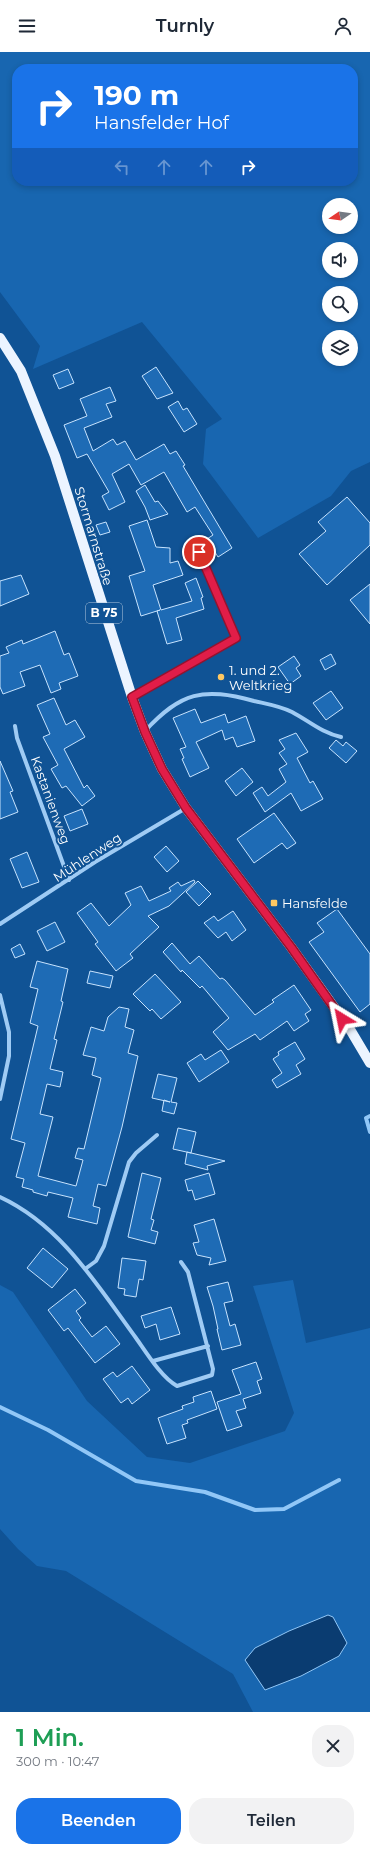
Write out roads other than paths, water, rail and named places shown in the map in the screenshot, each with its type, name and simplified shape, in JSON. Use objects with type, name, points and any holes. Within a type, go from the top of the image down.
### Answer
[{"type":"main road","name":"Stormarnstraße","points":[[0,338],[21,371],[55,456],[132,697],[145,732],[162,769],[186,808],[291,947],[351,1031],[370,1063]]},
{"type":"street","points":[[132,697],[236,638],[199,552]]},
{"type":"street","points":[[145,732],[161,713],[192,696],[220,693],[281,708],[291,712],[328,734],[341,737]]},
{"type":"street","name":"Kastanienweg","points":[[15,726],[17,738],[69,880]]},
{"type":"street","name":"Mühlenweg","points":[[0,924],[95,862],[186,808]]},
{"type":"street","points":[[0,995],[9,1032],[9,1056],[0,1099]]},
{"type":"street","points":[[85,1269],[96,1261],[104,1246],[129,1162],[136,1152],[157,1135]]},
{"type":"street","points":[[0,1197],[39,1220],[54,1233],[85,1269],[153,1361],[172,1383],[177,1386],[212,1375],[214,1369],[188,1272],[181,1262]]},
{"type":"street","points":[[153,1361],[208,1346]]},
{"type":"waterway","points":[[370,1116],[366,1118],[370,1132]]},
{"type":"waterway","points":[[0,1407],[48,1430],[136,1481],[205,1492],[255,1510],[284,1509],[339,1480]]},
{"type":"place","name":"1. und 2. Weltkrieg","points":[[221,677]]},
{"type":"place","name":"Hansfelde","points":[[274,903]]}]
